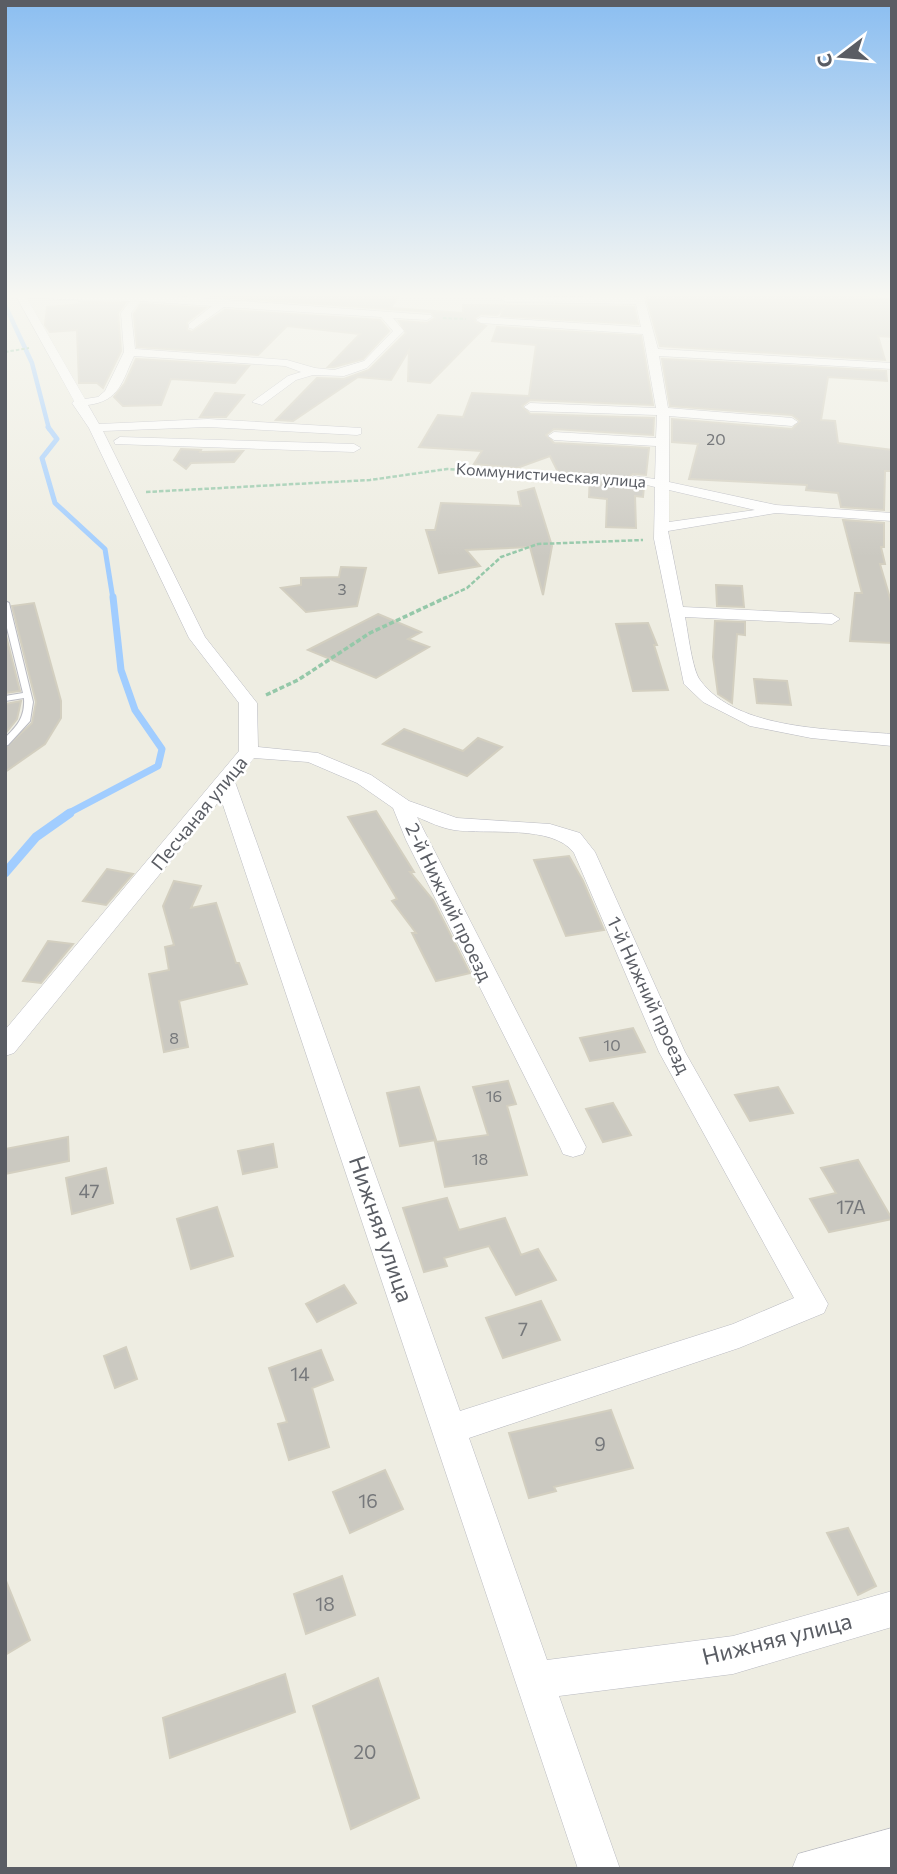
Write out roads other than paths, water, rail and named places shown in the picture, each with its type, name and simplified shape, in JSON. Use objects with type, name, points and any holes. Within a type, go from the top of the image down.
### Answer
[{"type":"street","points":[[66,381],[98,435]]},
{"type":"street","points":[[78,403],[102,400],[110,393],[116,381]]},
{"type":"street","points":[[258,402],[287,381]]},
{"type":"street","points":[[658,381],[663,412],[662,533],[690,680],[704,696],[715,703],[737,715],[771,726],[892,740]]},
{"type":"street","points":[[530,407],[663,412],[792,422]]},
{"type":"street","points":[[98,435],[208,423],[357,431]]},
{"type":"street","points":[[98,435],[136,440],[355,448]]},
{"type":"street","name":"Песчаная улица","points":[[5,1047],[184,834],[249,752],[248,703],[197,638],[98,435]]},
{"type":"street","points":[[554,436],[662,442]]},
{"type":"street","name":"Коммунистическая улица","points":[[634,480],[661,483],[707,496],[779,510],[844,517],[892,516]]},
{"type":"street","points":[[662,533],[779,510]]},
{"type":"street","points":[[676,612],[832,619]]},
{"type":"street","name":"2-й Нижний проезд","points":[[249,752],[311,757],[364,779],[402,805],[416,840],[573,1147]]},
{"type":"street","name":"Нижняя улица","points":[[225,779],[599,1869]]},
{"type":"street","name":"1-й Нижний проезд","points":[[402,805],[454,824],[550,830],[573,837],[584,852],[673,1052],[813,1304]]},
{"type":"street","points":[[450,1429],[739,1335],[813,1304]]},
{"type":"street","name":"Нижняя улица","points":[[535,1680],[733,1655],[892,1609]]},
{"type":"street","points":[[813,1869],[892,1848]]},
{"type":"lane","points":[[5,604],[9,633],[27,695],[26,722],[5,743]]},
{"type":"lane","points":[[5,699],[27,695]]},
{"type":"waterway","points":[[37,381],[49,428]]},
{"type":"waterway","points":[[49,428],[57,439],[42,458],[55,503],[105,549],[113,599]]},
{"type":"waterway","points":[[67,814],[158,766],[162,749],[135,710],[121,670],[113,597]]},
{"type":"waterway","points":[[5,873],[36,837],[70,813]]}]
